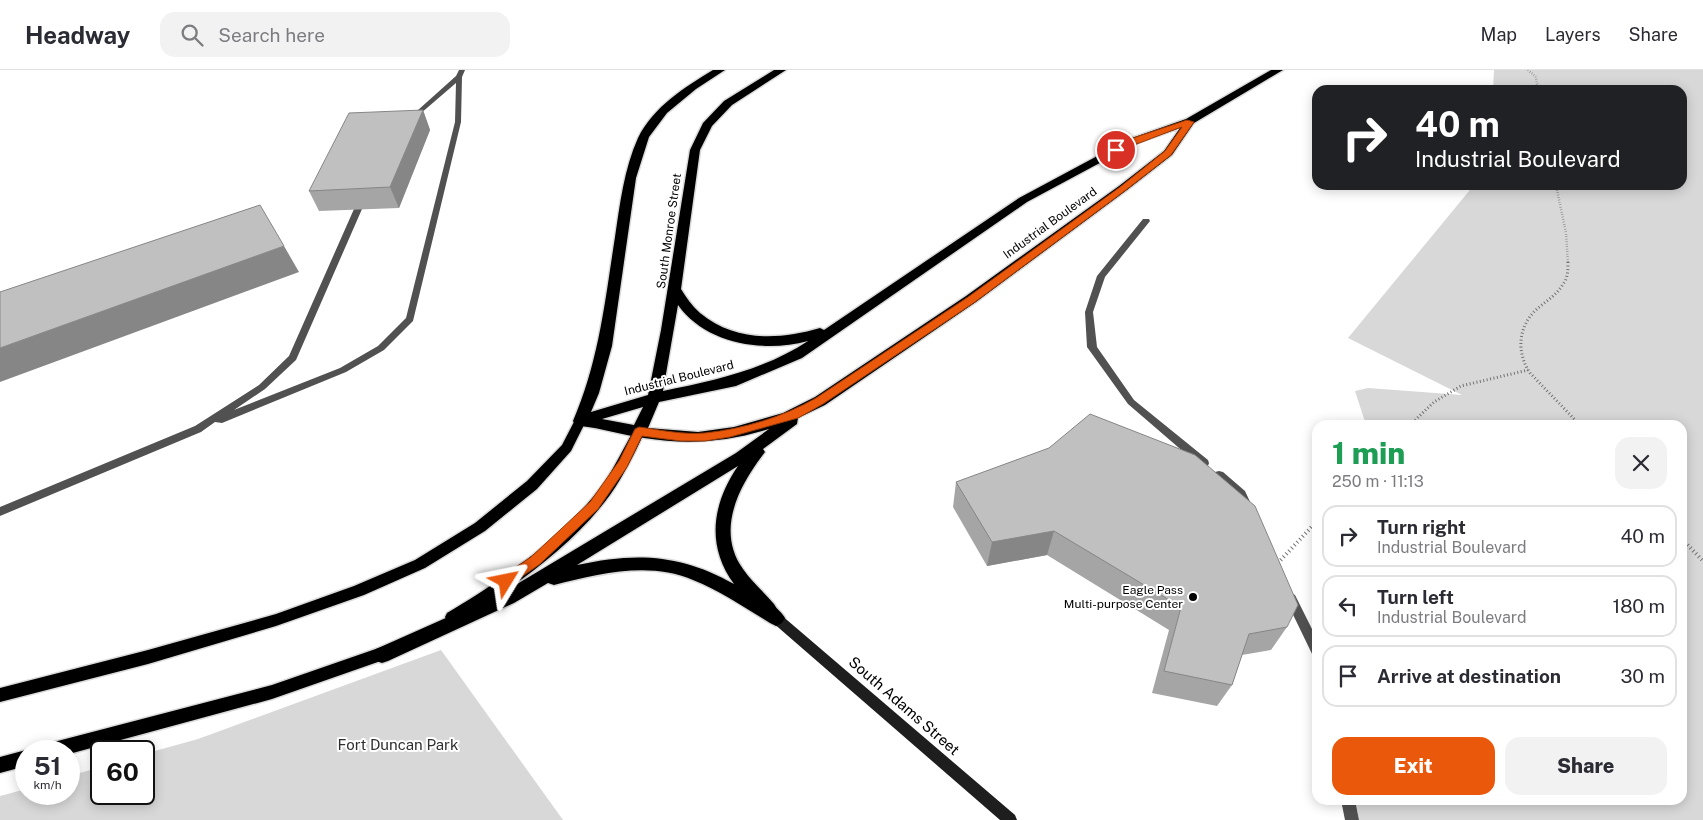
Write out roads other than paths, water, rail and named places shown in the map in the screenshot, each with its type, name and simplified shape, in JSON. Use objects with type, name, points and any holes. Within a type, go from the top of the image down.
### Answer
[{"type":"highway","points":[[580,421],[592,393],[605,346],[630,178],[644,137],[663,111],[692,87],[720,70]]},
{"type":"highway","name":"South Monroe Street","points":[[639,432],[654,398],[668,330],[695,150],[707,125],[728,104],[756,84],[781,70]]},
{"type":"highway","name":"Industrial Boulevard","points":[[580,421],[654,398],[731,382],[797,355],[1023,200],[1133,141],[1190,122],[1278,70]]},
{"type":"highway","name":"Industrial Boulevard","points":[[580,421],[639,432],[681,437],[705,437],[730,433],[794,415],[820,401],[971,299],[1123,188],[1168,153],[1190,122]]},
{"type":"highway","points":[[674,289],[693,315],[711,328],[735,338],[767,342],[799,340],[840,327]]},
{"type":"highway","points":[[382,655],[508,598],[534,583],[741,457],[820,401]]},
{"type":"highway","points":[[771,435],[744,468],[731,492],[722,517],[723,544],[734,570],[776,618]]},
{"type":"highway","points":[[534,583],[618,564],[657,565],[687,570],[708,579],[776,618]]},
{"type":"main road","points":[[0,695],[148,657],[276,620],[360,591],[420,564],[480,527],[532,485],[567,448],[580,421]]},
{"type":"main road","points":[[80,743],[272,692],[382,655],[461,612],[535,560],[594,506],[623,464],[639,432]]},
{"type":"main road","points":[[0,765],[15,761]]},
{"type":"street","name":"South Adams Street","points":[[776,618],[1010,820]]},
{"type":"lane","points":[[403,126],[460,74]]},
{"type":"lane","points":[[0,512],[344,370],[382,348],[410,320],[458,122],[460,74]]},
{"type":"lane","points":[[198,429],[262,387],[293,358],[358,209]]},
{"type":"lane","points":[[1146,221],[1101,276],[1090,312],[1092,347],[1131,402],[1242,494],[1250,512]]},
{"type":"lane","points":[[1276,566],[1312,641]]},
{"type":"lane","points":[[1349,805],[1352,820]]},
{"type":"place","name":"Eagle Pass Multi-purpose Center","points":[[1193,597]]},
{"type":"park label","name":"Fort Duncan Park","points":[[398,745]]}]
